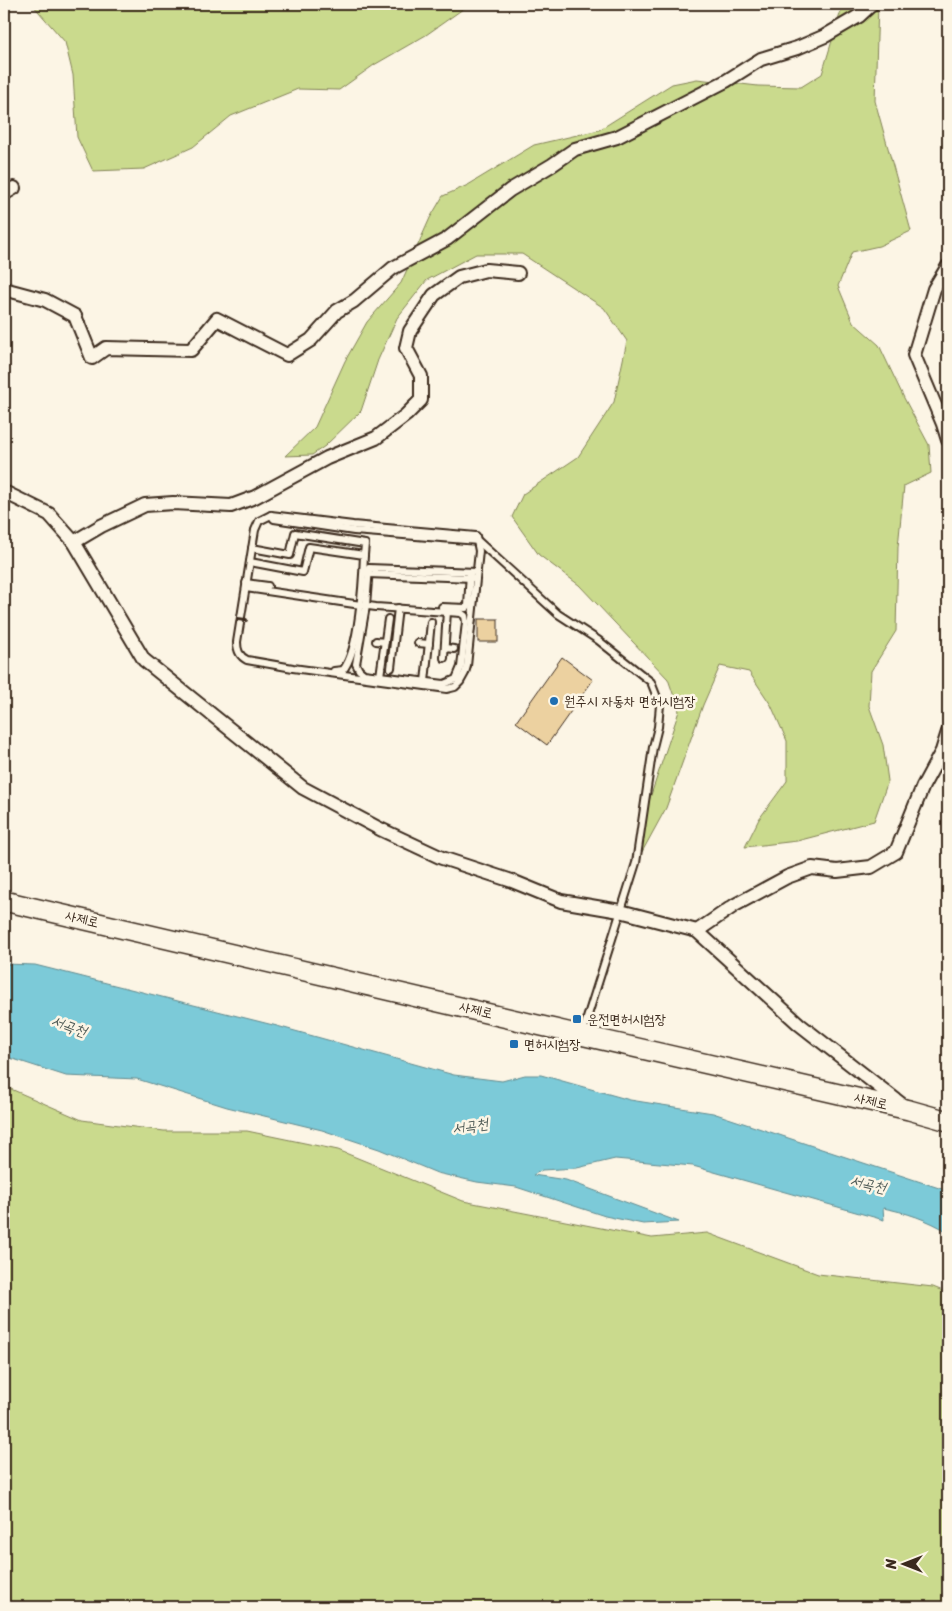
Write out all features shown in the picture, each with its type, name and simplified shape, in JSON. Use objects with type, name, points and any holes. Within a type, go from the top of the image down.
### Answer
[{"type":"street","points":[[4,290],[45,300],[75,316],[92,358],[106,348],[191,350],[218,319],[287,355],[311,340],[337,311],[354,300],[393,268],[447,239],[510,190],[552,165],[574,149],[617,137],[726,81],[761,59],[797,48],[825,36],[859,16],[872,4]]},
{"type":"street","points":[[948,266],[934,289],[914,355],[948,440]]},
{"type":"street","points":[[74,542],[144,505],[173,503],[231,506],[255,497],[327,458],[376,438],[406,416],[421,400],[421,376],[406,348],[410,331],[434,295],[459,276],[486,270],[518,273]]},
{"type":"street","points":[[4,492],[49,514],[74,542],[144,660],[303,788],[380,829],[442,858],[512,881],[561,901],[620,911],[697,931],[798,1024],[909,1110]]},
{"type":"street","points":[[697,931],[735,905],[787,877],[812,868],[837,871],[871,867],[896,852],[923,786],[942,751],[948,732]]},
{"type":"street","name":"사제로","points":[[4,901],[909,1110],[948,1121]]},
{"type":"lane","points":[[252,548],[290,555],[295,532],[365,544],[363,604],[351,655],[345,667],[340,671],[250,658],[241,651],[240,640],[252,548],[257,525],[263,518],[271,515],[477,539],[558,614],[598,640],[652,682],[660,705],[636,862],[582,1035]]},
{"type":"lane","points":[[363,604],[466,608],[468,606],[479,551],[477,539]]},
{"type":"lane","points":[[250,562],[304,572],[309,547],[364,555]]},
{"type":"lane","points":[[247,585],[363,604],[461,613],[465,618],[460,673],[456,679],[448,683],[364,674],[359,670],[356,664],[363,604],[368,574],[473,575]]},
{"type":"lane","points":[[247,585],[237,646],[242,657],[247,660],[446,689],[455,687],[465,674],[472,628],[473,575]]},
{"type":"lane","points":[[391,668],[396,654],[398,608]]},
{"type":"lane","points":[[444,658],[447,611]]},
{"type":"lane","points":[[380,676],[388,619]]},
{"type":"lane","points":[[425,682],[431,622]]},
{"type":"lane","points":[[376,641],[385,642]]},
{"type":"lane","points":[[418,643],[429,644]]},
{"type":"lane","points":[[445,648],[454,649]]},
{"type":"green space","points":[[32,4],[470,4],[426,35],[374,65],[339,90],[298,89],[231,116],[193,147],[144,169],[93,171],[77,137],[73,75],[65,42]]},
{"type":"green space","points":[[843,4],[878,4],[875,101],[911,231],[879,246],[852,252],[838,286],[853,322],[879,345],[929,445],[931,473],[904,486],[898,547],[896,631],[871,671],[869,706],[883,745],[888,781],[874,821],[797,841],[745,847],[759,819],[787,781],[787,741],[771,705],[749,672],[720,666],[703,705],[666,808],[642,852],[644,816],[679,711],[668,679],[579,585],[539,555],[512,517],[523,494],[578,457],[614,402],[627,341],[604,308],[522,254],[476,254],[427,280],[397,318],[378,360],[361,411],[325,446],[312,455],[285,456],[315,427],[345,361],[367,322],[401,283],[430,218],[443,196],[468,185],[534,145],[599,130],[672,84],[697,79],[758,86],[801,87],[822,74]]},
{"type":"green space","points":[[4,1086],[82,1120],[164,1131],[247,1131],[338,1150],[463,1201],[652,1238],[707,1233],[818,1274],[933,1287],[948,1293],[948,1607],[4,1607]]},
{"type":"water","name":"서곡천","points":[[4,964],[35,965],[277,1026],[454,1075],[502,1081],[525,1075],[541,1075],[630,1100],[713,1113],[948,1191],[948,1232],[925,1220],[900,1212],[883,1208],[884,1220],[693,1166],[615,1159],[577,1168],[542,1170],[533,1175],[566,1180],[679,1222],[643,1224],[605,1216],[516,1187],[477,1182],[437,1173],[379,1149],[322,1130],[227,1107],[137,1079],[66,1076],[4,1056]]},
{"type":"building","points":[[478,619],[498,619],[498,642],[478,642]]},
{"type":"building","name":"원주시 자동차 면허시험장","points":[[562,657],[593,680],[547,745],[516,722]]},
{"type":"railway","points":[[238,619],[246,620]]},
{"type":"place","name":"원주시 자동차 면허시험장","points":[[554,701]]},
{"type":"place","name":"운전면허시험장","points":[[577,1019]]},
{"type":"place","name":"면허시험장","points":[[514,1044]]}]
